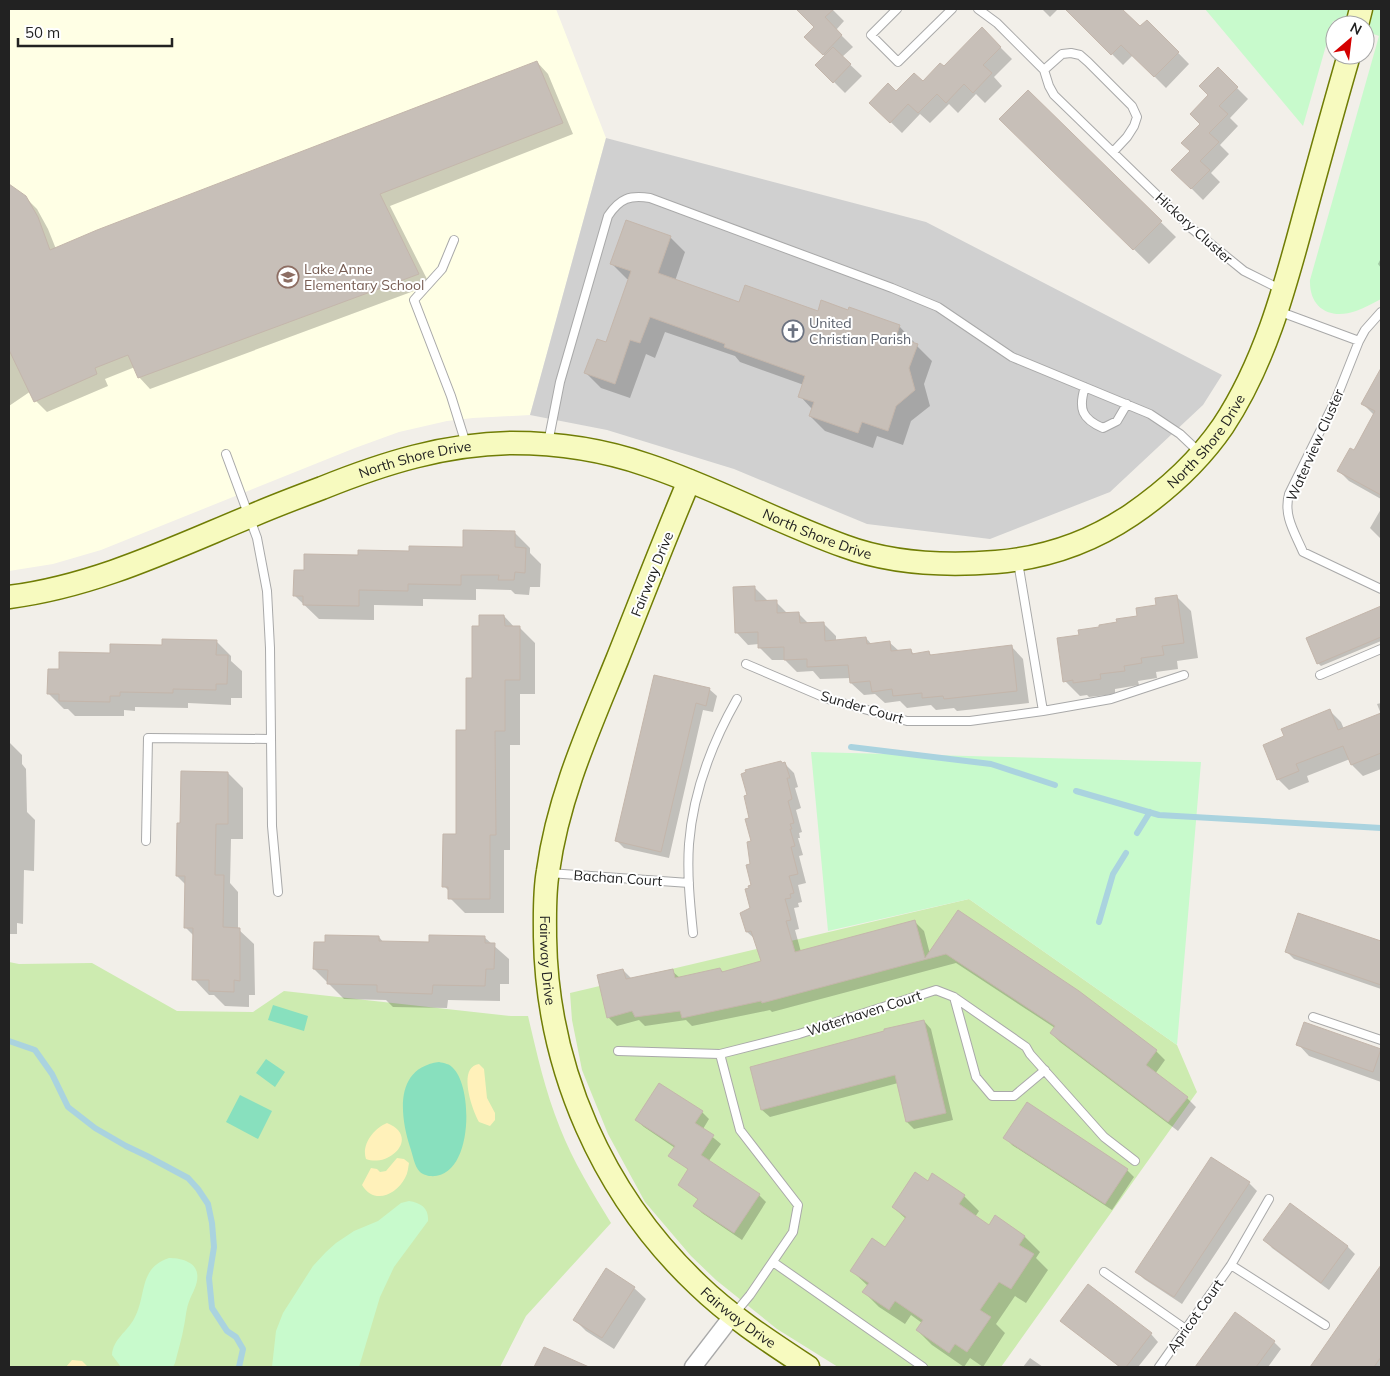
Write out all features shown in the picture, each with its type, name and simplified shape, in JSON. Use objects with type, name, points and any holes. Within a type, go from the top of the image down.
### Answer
[{"type":"street","name":"North Shore Drive","points":[[9,598],[38,594],[87,582],[380,465],[437,451],[467,446],[512,443],[547,445],[602,453],[646,464],[847,548],[889,558],[927,563],[965,564],[1018,560],[1082,543],[1116,525],[1152,500],[1182,474],[1219,432],[1235,406],[1258,358],[1280,301],[1345,65]]},
{"type":"street","name":"Fairway Drive","points":[[689,481],[575,763],[559,816],[547,873],[545,912],[546,963],[552,1015],[564,1068],[583,1122],[611,1175],[632,1209],[663,1250],[699,1286],[733,1315],[808,1367]]},
{"type":"street","points":[[693,1367],[733,1315]]},
{"type":"lane","points":[[897,9],[871,35],[898,62],[952,9]]},
{"type":"lane","name":"Hickory Cluster","points":[[978,9],[997,23],[1044,70],[1054,95],[1191,228],[1224,256],[1255,278],[1280,301]]},
{"type":"lane","points":[[1044,70],[1062,54],[1071,52],[1080,55],[1132,106],[1137,117],[1134,126],[1113,152]]},
{"type":"lane","points":[[547,445],[560,382],[608,216],[615,206],[624,200],[636,196],[650,198],[938,307],[1012,357],[1127,404],[1164,422],[1200,453]]},
{"type":"lane","points":[[454,240],[442,269],[414,300],[451,396],[467,446]]},
{"type":"lane","points":[[1280,301],[1359,341]]},
{"type":"lane","name":"Waterview Cluster","points":[[1381,312],[1368,325],[1359,341],[1336,399],[1290,494],[1287,504],[1288,517],[1303,552],[1381,589]]},
{"type":"lane","points":[[1085,387],[1081,399],[1082,412],[1090,422],[1103,428],[1117,421],[1127,404]]},
{"type":"lane","points":[[226,454],[249,516],[263,566],[266,591],[270,648],[272,826],[278,892]]},
{"type":"lane","points":[[1018,560],[1043,711]]},
{"type":"lane","points":[[1320,675],[1381,648]]},
{"type":"lane","name":"Sunder Court","points":[[746,664],[828,699],[907,721],[970,721],[1043,711],[1112,699],[1184,674]]},
{"type":"lane","points":[[693,933],[689,883],[689,844],[693,814],[708,761],[737,699]]},
{"type":"lane","points":[[146,841],[148,738],[271,739]]},
{"type":"lane","name":"Bachan Court","points":[[547,873],[689,883]]},
{"type":"lane","name":"Waterhaven Court","points":[[618,1051],[720,1054],[799,1034],[936,990],[954,997],[1026,1047],[1030,1054],[1104,1137],[1135,1161]]},
{"type":"lane","points":[[954,997],[976,1077],[992,1096],[1014,1096],[1045,1070]]},
{"type":"lane","points":[[1313,1017],[1381,1040]]},
{"type":"lane","points":[[720,1054],[740,1130],[798,1205],[793,1232],[750,1295],[733,1315]]},
{"type":"lane","name":"Apricot Court","points":[[1159,1367],[1232,1265],[1269,1199]]},
{"type":"lane","points":[[773,1262],[923,1367]]},
{"type":"lane","name":"Apricot Court","points":[[1232,1265],[1325,1325]]},
{"type":"lane","points":[[1104,1272],[1187,1330]]},
{"type":"shaded area","name":"Lake Anne Elementary School","points":[[9,9],[556,9],[606,138],[530,415],[447,421],[399,432],[101,550],[53,564],[9,571]]},
{"type":"shaded area","points":[[606,138],[926,222],[1222,375],[1203,405],[1110,492],[990,539],[867,524],[734,469],[607,430],[530,415]]},
{"type":"green space","points":[[1205,9],[1381,9],[1381,299],[1356,311],[1338,314],[1330,313],[1323,309],[1313,298],[1310,280],[1371,65],[1375,65],[1375,50],[1379,36],[1375,35],[1375,15],[1325,15],[1325,49],[1303,126]]},
{"type":"green space","points":[[811,752],[1201,762],[1177,1045],[969,899],[828,931]]},
{"type":"green space","points":[[969,899],[1177,1045],[1197,1092],[1001,1367],[838,1367],[777,1329],[716,1280],[691,1256],[645,1202],[608,1134],[582,1070],[572,1020],[570,993]]},
{"type":"green space","points":[[9,962],[19,964],[92,963],[177,1011],[253,1012],[284,991],[511,1016],[528,1016],[546,1086],[560,1128],[577,1164],[611,1223],[526,1316],[500,1367],[9,1367]]},
{"type":"green space","points":[[273,1005],[308,1016],[304,1031],[268,1020]]},
{"type":"green space","points":[[266,1059],[285,1072],[275,1087],[256,1073]]},
{"type":"green space","points":[[439,1062],[452,1067],[460,1079],[464,1094],[466,1131],[462,1149],[455,1164],[444,1173],[430,1176],[420,1172],[416,1167],[404,1121],[404,1095],[407,1083],[414,1073],[424,1066]]},
{"type":"green space","points":[[240,1095],[272,1111],[258,1139],[226,1122]]},
{"type":"green space","points":[[409,1201],[417,1203],[426,1209],[428,1221],[394,1267],[380,1297],[359,1367],[272,1367],[276,1331],[283,1313],[313,1266],[336,1243],[354,1231],[378,1221],[401,1203]]},
{"type":"green space","points":[[169,1258],[190,1263],[197,1273],[197,1280],[188,1306],[175,1363],[173,1367],[121,1367],[112,1355],[115,1344],[134,1319],[145,1284],[152,1269]]},
{"type":"sand","points":[[479,1064],[484,1069],[487,1098],[495,1113],[495,1120],[490,1126],[479,1122],[468,1090],[467,1081],[469,1073],[472,1067]]},
{"type":"sand","points":[[387,1123],[397,1129],[401,1136],[398,1150],[384,1159],[375,1161],[366,1159],[365,1148],[367,1143],[373,1133]]},
{"type":"sand","points":[[397,1158],[404,1159],[409,1163],[407,1174],[401,1184],[391,1193],[385,1195],[373,1195],[367,1191],[362,1185],[371,1168],[377,1169],[380,1172],[386,1171]]},
{"type":"sand","points":[[72,1360],[82,1361],[88,1367],[66,1367]]},
{"type":"building","points":[[796,9],[834,9],[825,17],[842,35],[823,55],[804,37],[814,27]]},
{"type":"building","points":[[1065,9],[1122,9],[1140,26],[1147,20],[1179,52],[1154,77],[1121,45],[1111,55]]},
{"type":"building","points":[[982,27],[1001,47],[983,65],[992,73],[973,93],[964,84],[946,103],[937,94],[918,113],[908,104],[890,123],[869,103],[888,83],[896,91],[914,73],[923,81],[940,63],[944,66]]},
{"type":"building","points":[[833,47],[851,64],[833,83],[815,65]]},
{"type":"building","points":[[537,61],[563,123],[380,194],[419,274],[138,378],[128,355],[95,368],[97,374],[34,402],[9,350],[9,184],[26,196],[38,217],[50,250],[97,230]]},
{"type":"building","points":[[1218,67],[1238,87],[1219,106],[1228,114],[1209,133],[1219,142],[1200,161],[1210,170],[1191,189],[1171,170],[1190,151],[1181,143],[1200,124],[1190,114],[1208,95],[1199,86]]},
{"type":"building","points":[[1028,90],[1162,221],[1133,250],[999,119]]},
{"type":"building","name":"United Christian Parish","points":[[626,220],[671,236],[658,273],[739,302],[745,285],[818,311],[821,300],[848,310],[849,307],[900,325],[896,337],[918,344],[909,368],[915,390],[896,406],[888,431],[862,422],[858,433],[809,416],[814,402],[798,397],[805,376],[724,347],[725,344],[650,317],[640,343],[630,340],[615,384],[584,373],[597,339],[606,342],[631,271],[610,264]]},
{"type":"building","points":[[1381,368],[1381,495],[1337,471],[1350,448],[1354,450],[1375,411],[1361,404]]},
{"type":"building","points":[[463,530],[515,531],[515,547],[526,548],[525,573],[515,572],[514,580],[498,580],[499,575],[461,575],[461,585],[408,584],[408,591],[359,590],[359,606],[303,605],[303,596],[293,596],[294,570],[304,570],[304,554],[358,555],[358,550],[409,551],[409,546],[463,547]]},
{"type":"building","points":[[755,586],[755,601],[777,600],[777,613],[799,612],[800,623],[824,622],[825,641],[866,637],[867,644],[890,641],[891,651],[911,649],[912,654],[929,651],[930,655],[1012,645],[1017,691],[944,699],[943,696],[922,698],[922,693],[893,696],[892,689],[872,692],[870,681],[850,683],[848,665],[807,667],[807,659],[784,660],[784,647],[758,648],[758,632],[735,633],[733,587]]},
{"type":"building","points":[[1177,595],[1184,643],[1162,646],[1164,655],[1141,658],[1142,663],[1124,666],[1125,671],[1100,674],[1101,679],[1073,683],[1073,680],[1063,682],[1057,638],[1079,635],[1078,630],[1117,622],[1116,619],[1137,616],[1136,608],[1156,605],[1155,598]]},
{"type":"building","points":[[1381,606],[1381,637],[1317,664],[1306,638]]},
{"type":"building","points":[[479,615],[504,615],[505,626],[520,626],[520,680],[505,680],[505,731],[495,731],[496,835],[490,835],[490,899],[448,899],[448,887],[442,887],[443,834],[456,834],[456,730],[466,730],[466,678],[472,678],[472,626],[479,626]]},
{"type":"building","points":[[162,639],[217,640],[216,655],[228,655],[227,684],[216,684],[216,690],[173,689],[173,693],[120,692],[120,696],[110,696],[110,702],[59,701],[59,694],[47,694],[48,669],[59,669],[59,652],[110,653],[110,644],[162,645]]},
{"type":"building","points":[[654,675],[710,688],[706,706],[696,703],[661,852],[615,841]]},
{"type":"building","points":[[1330,709],[1338,730],[1381,713],[1381,753],[1351,765],[1343,746],[1296,764],[1299,771],[1277,780],[1263,745],[1284,736],[1281,729]]},
{"type":"building","points":[[781,761],[782,763],[785,762],[790,778],[787,778],[792,799],[788,801],[794,823],[790,824],[792,829],[790,829],[795,846],[791,847],[798,874],[789,876],[794,893],[790,894],[791,898],[785,899],[791,920],[786,921],[795,952],[915,920],[925,958],[958,910],[1079,991],[1157,1050],[1146,1065],[1188,1097],[1168,1122],[1050,1033],[1055,1026],[946,954],[762,1003],[761,1001],[682,1018],[680,1011],[635,1017],[632,1011],[607,1018],[597,975],[623,969],[626,979],[673,969],[675,978],[720,968],[722,972],[761,961],[751,931],[746,932],[740,913],[750,908],[745,889],[751,885],[746,865],[750,864],[747,842],[751,841],[745,819],[749,818],[744,796],[747,795],[741,774],[746,772],[745,770]]},
{"type":"building","points":[[181,771],[228,772],[228,824],[216,824],[215,875],[224,875],[223,927],[240,928],[240,981],[234,980],[234,992],[209,991],[209,980],[192,980],[193,928],[184,928],[185,876],[176,876],[177,823],[180,823]]},
{"type":"building","points":[[1298,913],[1381,941],[1381,985],[1285,952]]},
{"type":"building","points":[[325,935],[379,936],[379,941],[429,942],[429,935],[485,936],[485,943],[495,943],[494,969],[486,969],[485,986],[433,985],[432,994],[377,992],[377,985],[327,984],[328,970],[313,969],[314,942],[325,942]]},
{"type":"building","points":[[924,1020],[946,1113],[906,1122],[895,1075],[761,1110],[750,1067],[884,1031],[884,1029]]},
{"type":"building","points":[[1304,1022],[1381,1049],[1373,1072],[1296,1045]]},
{"type":"building","points":[[659,1083],[703,1111],[695,1123],[714,1135],[701,1155],[760,1194],[734,1233],[693,1206],[698,1199],[678,1185],[688,1169],[668,1156],[675,1146],[635,1120]]},
{"type":"building","points":[[1027,1102],[1128,1169],[1105,1204],[1003,1138]]},
{"type":"building","points":[[1211,1157],[1250,1182],[1174,1297],[1135,1272]]},
{"type":"building","points":[[915,1172],[928,1181],[932,1173],[965,1195],[959,1204],[989,1225],[995,1215],[1025,1236],[1019,1245],[1034,1254],[1011,1289],[999,1282],[980,1310],[991,1317],[967,1352],[955,1344],[949,1353],[916,1330],[923,1320],[895,1301],[889,1310],[862,1292],[869,1283],[850,1271],[872,1238],[885,1247],[906,1217],[892,1207]]},
{"type":"building","points":[[1290,1203],[1348,1246],[1321,1283],[1263,1240]]},
{"type":"building","points":[[1381,1265],[1381,1357],[1374,1367],[1310,1367]]},
{"type":"building","points":[[606,1268],[635,1287],[602,1338],[573,1320]]},
{"type":"building","points":[[1088,1284],[1152,1333],[1126,1367],[1120,1367],[1060,1321]]},
{"type":"building","points":[[1235,1312],[1275,1341],[1256,1367],[1195,1367]]},
{"type":"building","points":[[544,1347],[589,1367],[534,1367]]},
{"type":"waterway","points":[[851,747],[991,764],[1055,785]]},
{"type":"waterway","points":[[1076,791],[1159,815],[1381,828]]},
{"type":"waterway","points":[[1137,833],[1150,812]]},
{"type":"waterway","points":[[1099,922],[1113,874],[1126,853]]},
{"type":"waterway","points":[[9,1041],[35,1050],[52,1074],[68,1107],[95,1128],[188,1178],[198,1189],[208,1204],[212,1223],[214,1247],[209,1278],[212,1308],[227,1331],[236,1337],[243,1349],[239,1367]]},
{"type":"place","name":"Lake Anne Elementary School","points":[[288,277]]},
{"type":"place","name":"United Christian Parish","points":[[793,331]]}]
